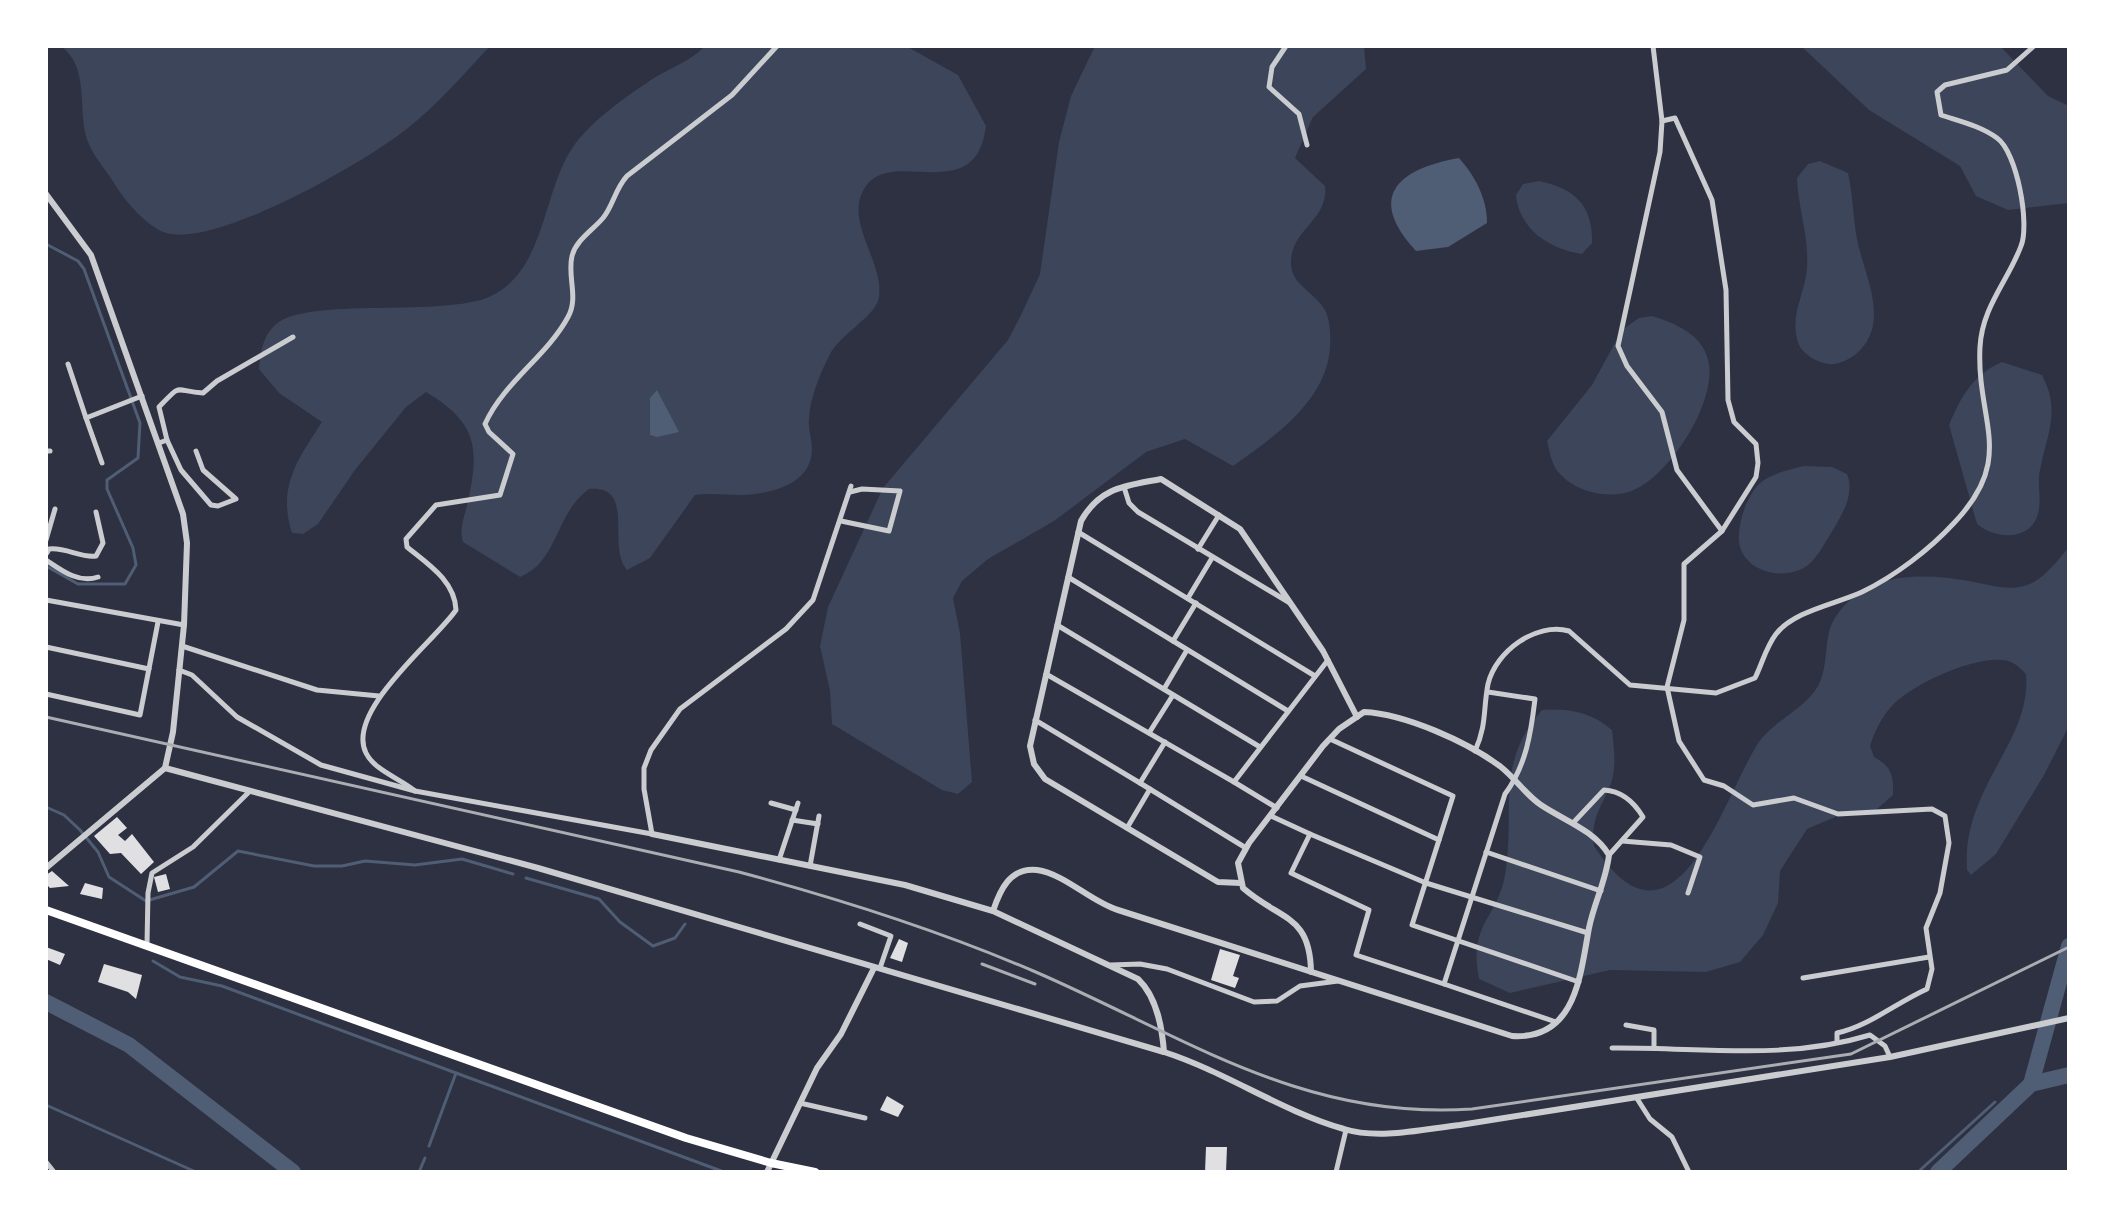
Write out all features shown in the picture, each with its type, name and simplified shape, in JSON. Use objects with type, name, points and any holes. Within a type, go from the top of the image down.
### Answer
[{"type":"highway","points":[[46,910],[769,1168],[815,1172]]},
{"type":"street","points":[[415,791],[365,753],[363,739],[379,696],[456,610],[455,595],[443,579],[407,547],[406,539],[436,505],[500,495],[506,486],[513,454],[489,432],[485,424],[530,361],[567,320],[574,295],[572,255],[590,228],[603,218],[616,189],[627,176],[732,95],[777,46]]},
{"type":"street","points":[[1286,46],[1272,67],[1269,87],[1299,114],[1307,145]]},
{"type":"street","points":[[1653,46],[1662,121],[1660,152],[1618,346],[1627,366],[1662,412],[1677,470],[1722,531]]},
{"type":"street","points":[[1475,751],[1485,727],[1488,692],[1499,661],[1519,641],[1559,629],[1580,637],[1630,685],[1716,693],[1755,678],[1777,633],[1792,621],[1864,591],[1888,577],[1955,522],[1984,483],[1992,448],[1980,347],[1985,318],[1994,295],[2022,244],[2023,217],[2010,154],[1999,139],[1941,115],[1937,92],[1945,85],[2007,70],[2034,46]]},
{"type":"street","points":[[1662,121],[1675,118],[1712,200],[1726,290],[1728,400],[1734,422],[1756,444],[1758,453],[1756,477],[1722,531],[1684,564],[1684,620],[1667,687],[1679,741],[1704,780],[1724,786],[1753,805],[1794,798],[1838,814],[1932,809],[1945,816],[1949,843],[1940,893],[1926,928],[1932,969],[1927,989],[1892,1004],[1855,1029],[1837,1033],[1837,1042]]},
{"type":"street","points":[[46,194],[91,255],[140,397],[181,470],[211,505],[218,506],[236,499],[203,470],[196,451]]},
{"type":"street","points":[[46,868],[165,768],[182,646],[187,543],[163,441],[159,407],[176,389],[209,391],[217,381],[293,337]]},
{"type":"street","points":[[68,364],[102,463]]},
{"type":"street","points":[[86,418],[140,397]]},
{"type":"street","points":[[1241,883],[1218,882],[1045,779],[1034,764],[1030,746],[1045,674],[1078,532],[1091,503],[1109,490],[1161,479],[1240,529],[1328,660],[1357,717]]},
{"type":"street","points":[[1124,487],[1129,503],[1138,512],[1280,600],[1292,603]]},
{"type":"street","points":[[652,834],[644,789],[644,768],[651,750],[680,709],[799,617],[813,600],[850,489],[900,491],[889,531],[841,521]]},
{"type":"street","points":[[46,540],[55,509]]},
{"type":"street","points":[[96,512],[103,543],[96,556],[88,557],[66,548],[49,549],[46,556],[76,577],[90,580],[98,577]]},
{"type":"street","points":[[1198,549],[1219,515]]},
{"type":"street","points":[[1078,532],[1315,676]]},
{"type":"street","points":[[1188,599],[1212,558]]},
{"type":"street","points":[[1067,577],[1288,711]]},
{"type":"street","points":[[46,600],[184,625]]},
{"type":"street","points":[[1173,641],[1196,603]]},
{"type":"street","points":[[46,694],[140,715],[158,622]]},
{"type":"street","points":[[1056,625],[1260,747]]},
{"type":"street","points":[[182,646],[317,690],[379,696]]},
{"type":"street","points":[[46,647],[149,669]]},
{"type":"street","points":[[1164,689],[1187,650]]},
{"type":"street","points":[[1234,782],[1328,660]]},
{"type":"street","points":[[179,670],[192,675],[237,717],[321,765],[415,791],[652,834],[905,885],[993,911],[1111,965],[1146,986],[1157,1011],[1164,1052]]},
{"type":"street","points":[[1045,674],[1277,808]]},
{"type":"street","points":[[1444,984],[1505,794],[1515,780],[1530,738],[1535,699],[1488,692]]},
{"type":"street","points":[[1149,733],[1173,695]]},
{"type":"street","points":[[1311,972],[1308,939],[1299,927],[1252,896],[1241,883],[1238,863],[1246,848],[1330,739],[1364,712],[1383,713],[1407,720],[1475,751],[1515,780],[1537,803],[1598,838],[1609,855]]},
{"type":"street","points":[[1035,720],[1246,848]]},
{"type":"street","points":[[1330,739],[1453,796],[1412,925],[1580,982]]},
{"type":"street","points":[[1140,783],[1165,742]]},
{"type":"street","points":[[165,768],[524,864],[1164,1052],[1192,1061],[1346,1130],[1394,1133],[1460,1125],[1890,1057],[2068,1018]]},
{"type":"street","points":[[1301,776],[1439,840]]},
{"type":"street","points":[[1127,828],[1150,789]]},
{"type":"street","points":[[147,944],[148,893],[152,873],[193,847],[251,790]]},
{"type":"street","points":[[993,911],[1001,889],[1014,875],[1036,870],[1106,906],[1512,1036],[1531,1037],[1547,1031],[1556,1022],[1580,982],[1588,933],[1609,855],[1643,817],[1636,805],[1613,791],[1604,790],[1572,824]]},
{"type":"street","points":[[771,803],[796,810]]},
{"type":"street","points":[[779,860],[798,803]]},
{"type":"street","points":[[810,866],[819,816]]},
{"type":"street","points":[[1271,816],[1426,883],[1588,933]]},
{"type":"street","points":[[792,820],[818,824]]},
{"type":"street","points":[[1310,834],[1291,873],[1369,910],[1356,955],[1556,1022]]},
{"type":"street","points":[[1621,841],[1671,845],[1700,857],[1688,893]]},
{"type":"street","points":[[1486,852],[1601,891]]},
{"type":"street","points":[[769,1168],[800,1103],[877,969],[891,936],[860,924]]},
{"type":"street","points":[[1803,978],[1929,957]]},
{"type":"street","points":[[1111,965],[1140,964],[1167,969],[1254,1002],[1277,1001],[1300,986],[1338,981]]},
{"type":"street","points":[[1626,1025],[1654,1030],[1654,1048]]},
{"type":"street","points":[[1612,1048],[1731,1053],[1810,1050],[1870,1035],[1885,1046],[1890,1057]]},
{"type":"street","points":[[1636,1097],[1650,1119],[1672,1137],[1689,1172]]},
{"type":"street","points":[[800,1103],[865,1118]]},
{"type":"street","points":[[1336,1172],[1346,1130]]},
{"type":"street","points":[[46,1162],[51,1171]]},
{"type":"shaded area","points":[[61,46],[490,46],[419,119],[388,143],[327,180],[254,215],[220,228],[189,234],[159,230],[144,219],[118,190],[86,136],[76,65]]},
{"type":"shaded area","points":[[705,46],[906,46],[958,75],[986,126],[979,151],[967,164],[951,171],[895,172],[879,176],[866,186],[860,199],[859,212],[876,269],[879,297],[871,311],[834,348],[822,370],[810,411],[812,450],[801,476],[776,490],[756,494],[695,495],[650,558],[627,570],[619,547],[617,507],[604,490],[589,489],[569,511],[542,560],[533,570],[520,577],[463,542],[462,528],[473,468],[471,439],[456,415],[426,392],[406,407],[355,470],[318,524],[303,534],[292,533],[287,501],[292,474],[322,422],[279,393],[259,369],[263,345],[275,325],[291,316],[315,311],[443,306],[491,296],[509,284],[523,267],[542,227],[564,162],[575,144],[623,100]]},
{"type":"shaded area","points":[[1095,46],[1364,46],[1366,69],[1313,117],[1295,158],[1325,186],[1322,207],[1297,240],[1291,261],[1298,282],[1327,314],[1330,346],[1327,365],[1320,383],[1296,415],[1233,466],[1185,439],[1146,452],[1054,521],[988,559],[962,581],[953,598],[960,633],[972,782],[958,794],[942,790],[832,724],[830,691],[820,646],[828,607],[883,488],[1008,340],[1040,274],[1059,142],[1071,96]]},
{"type":"shaded area","points":[[1801,46],[2000,46],[2048,96],[2069,106],[2069,203],[2008,210],[1976,196],[1960,166],[1869,110]]},
{"type":"shaded area","points":[[1459,158],[1479,188],[1487,223],[1448,247],[1416,251],[1401,232],[1393,215],[1391,201],[1396,188],[1419,170]]},
{"type":"shaded area","points":[[1820,161],[1848,173],[1857,239],[1874,314],[1867,342],[1853,356],[1833,364],[1816,360],[1804,352],[1799,345],[1795,325],[1807,268],[1797,178],[1808,164]]},
{"type":"shaded area","points":[[1539,181],[1562,188],[1579,200],[1585,209],[1592,243],[1582,254],[1547,242],[1523,218],[1516,195],[1523,184]]},
{"type":"shaded area","points":[[1652,316],[1680,327],[1702,346],[1709,364],[1705,399],[1675,454],[1648,482],[1625,493],[1605,494],[1585,490],[1567,481],[1557,470],[1547,441],[1592,385],[1622,330],[1639,318]]},
{"type":"shaded area","points":[[2002,362],[2042,375],[2052,411],[2039,475],[2036,519],[2031,527],[2014,535],[1995,533],[1977,524],[1949,425],[1975,380]]},
{"type":"shaded area","points":[[657,390],[679,432],[657,437],[650,435],[650,398]]},
{"type":"shaded area","points":[[1804,466],[1832,467],[1847,474],[1850,488],[1844,510],[1822,549],[1808,565],[1790,573],[1760,569],[1744,556],[1740,547],[1740,523],[1746,505],[1764,480]]},
{"type":"shaded area","points":[[2069,547],[2069,726],[2044,775],[1996,854],[1971,875],[1967,870],[1968,841],[1975,814],[2018,722],[2025,699],[2026,674],[2013,663],[1998,660],[1983,661],[1947,672],[1914,689],[1891,707],[1870,746],[1874,757],[1890,772],[1893,795],[1876,810],[1847,812],[1807,829],[1780,871],[1778,903],[1763,935],[1740,962],[1706,972],[1610,970],[1510,993],[1479,979],[1477,945],[1480,933],[1496,902],[1505,875],[1512,769],[1527,730],[1542,710],[1579,712],[1612,730],[1614,773],[1595,821],[1594,846],[1623,880],[1648,890],[1672,883],[1692,863],[1711,834],[1757,745],[1818,686],[1832,624],[1849,601],[1879,583],[1914,577],[1951,578],[2004,587],[2024,586],[2043,575]]},
{"type":"building","points":[[117,817],[127,828],[118,835],[125,841],[132,834],[154,862],[141,874],[121,853],[110,854],[94,836]]},
{"type":"building","points":[[52,871],[69,886],[50,888],[46,875]]},
{"type":"building","points":[[166,874],[170,889],[158,892],[154,877]]},
{"type":"building","points":[[85,883],[103,888],[102,899],[80,894]]},
{"type":"building","points":[[899,939],[908,943],[902,962],[890,958]]},
{"type":"building","points":[[46,947],[65,954],[60,965],[46,959]]},
{"type":"building","points":[[1220,949],[1240,955],[1233,976],[1239,978],[1235,988],[1211,980]]},
{"type":"building","points":[[104,964],[142,975],[136,999],[128,992],[98,982]]},
{"type":"building","points":[[887,1096],[904,1106],[898,1117],[880,1110]]},
{"type":"building","points":[[1206,1147],[1227,1147],[1226,1172],[1205,1172]]},
{"type":"waterway","points":[[46,244],[78,261],[84,269],[140,423],[138,458],[107,480],[107,489],[133,548],[136,565],[125,584],[78,584],[46,566]]},
{"type":"waterway","points":[[46,807],[64,815],[80,830],[98,852],[109,877],[146,901],[194,887],[238,851],[314,866],[342,866],[365,861],[415,865],[462,859],[513,874]]},
{"type":"waterway","points":[[526,878],[599,899],[620,922],[653,946],[675,938],[685,924]]},
{"type":"waterway","points":[[2031,1084],[2069,946]]},
{"type":"waterway","points":[[153,961],[180,977],[222,986],[456,1073]]},
{"type":"waterway","points":[[46,1002],[129,1045],[293,1172]]},
{"type":"waterway","points":[[429,1146],[456,1073],[724,1172]]},
{"type":"waterway","points":[[1938,1172],[2031,1084],[2069,1075]]},
{"type":"waterway","points":[[1918,1172],[1995,1102]]},
{"type":"waterway","points":[[46,1105],[196,1172]]},
{"type":"waterway","points":[[419,1172],[425,1158]]},
{"type":"railway","points":[[46,717],[777,882],[965,943],[1038,973],[1247,1070],[1354,1102],[1411,1109],[1472,1109],[1851,1054],[2069,947]]},
{"type":"railway","points":[[982,964],[1035,984]]}]
